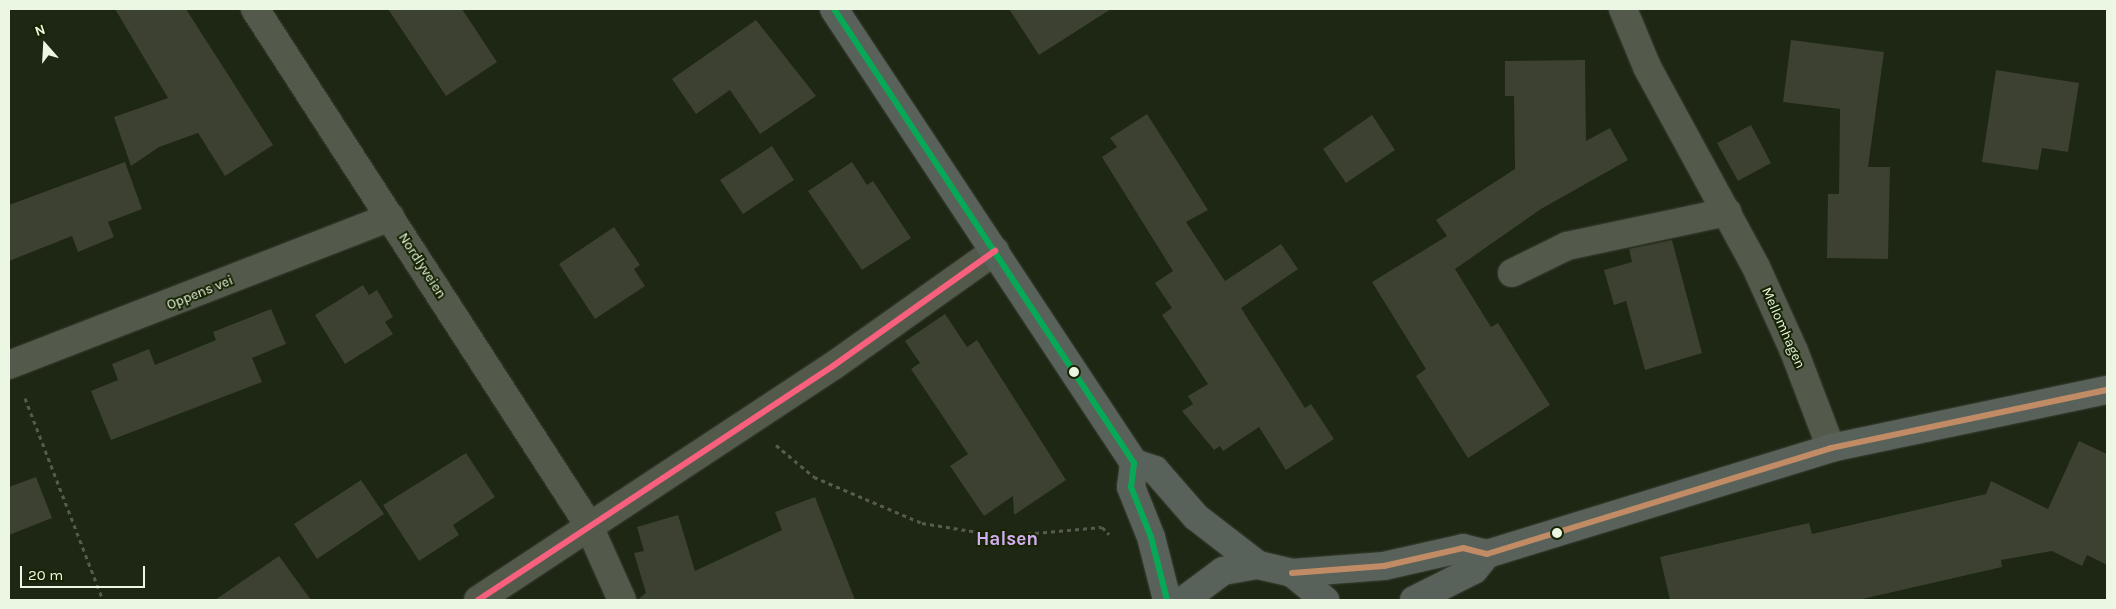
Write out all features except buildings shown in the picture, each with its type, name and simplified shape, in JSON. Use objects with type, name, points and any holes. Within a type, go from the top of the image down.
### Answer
[{"type":"main road","points":[[834,9],[1134,463],[1155,470],[1196,517],[1258,565]]},
{"type":"main road","points":[[1184,600],[1223,571],[1258,565],[1292,573],[1384,566],[1463,548],[1486,554],[1831,448],[2107,390]]},
{"type":"main road","points":[[1134,463],[1131,487],[1152,537],[1167,600]]},
{"type":"main road","points":[[1414,600],[1474,570],[1486,554]]},
{"type":"main road","points":[[1292,573],[1325,600]]},
{"type":"street","name":"Nordlyveien","points":[[255,9],[588,524],[622,600]]},
{"type":"street","name":"Mellomhagen","points":[[1623,9],[1646,67],[1727,212],[1794,351],[1831,448]]},
{"type":"street","points":[[1512,273],[1567,246],[1727,212]]},
{"type":"street","name":"Oppens vei","points":[[10,365],[390,217]]},
{"type":"street","points":[[478,600],[588,524],[747,421],[995,252]]},
{"type":"path","points":[[10,365],[103,600]]},
{"type":"path","points":[[747,421],[814,477],[922,523],[1003,536],[1102,527],[1113,538]]},
{"type":"transit line","points":[[834,9],[1134,463],[1131,487],[1151,537],[1167,600]]},
{"type":"transit line","points":[[478,600],[833,366],[995,251]]},
{"type":"transit line","points":[[1292,573],[1384,566],[1463,548],[1487,554],[1831,448],[2107,390]]},
{"type":"district","name":"Halsen","points":[[1007,540]]}]
